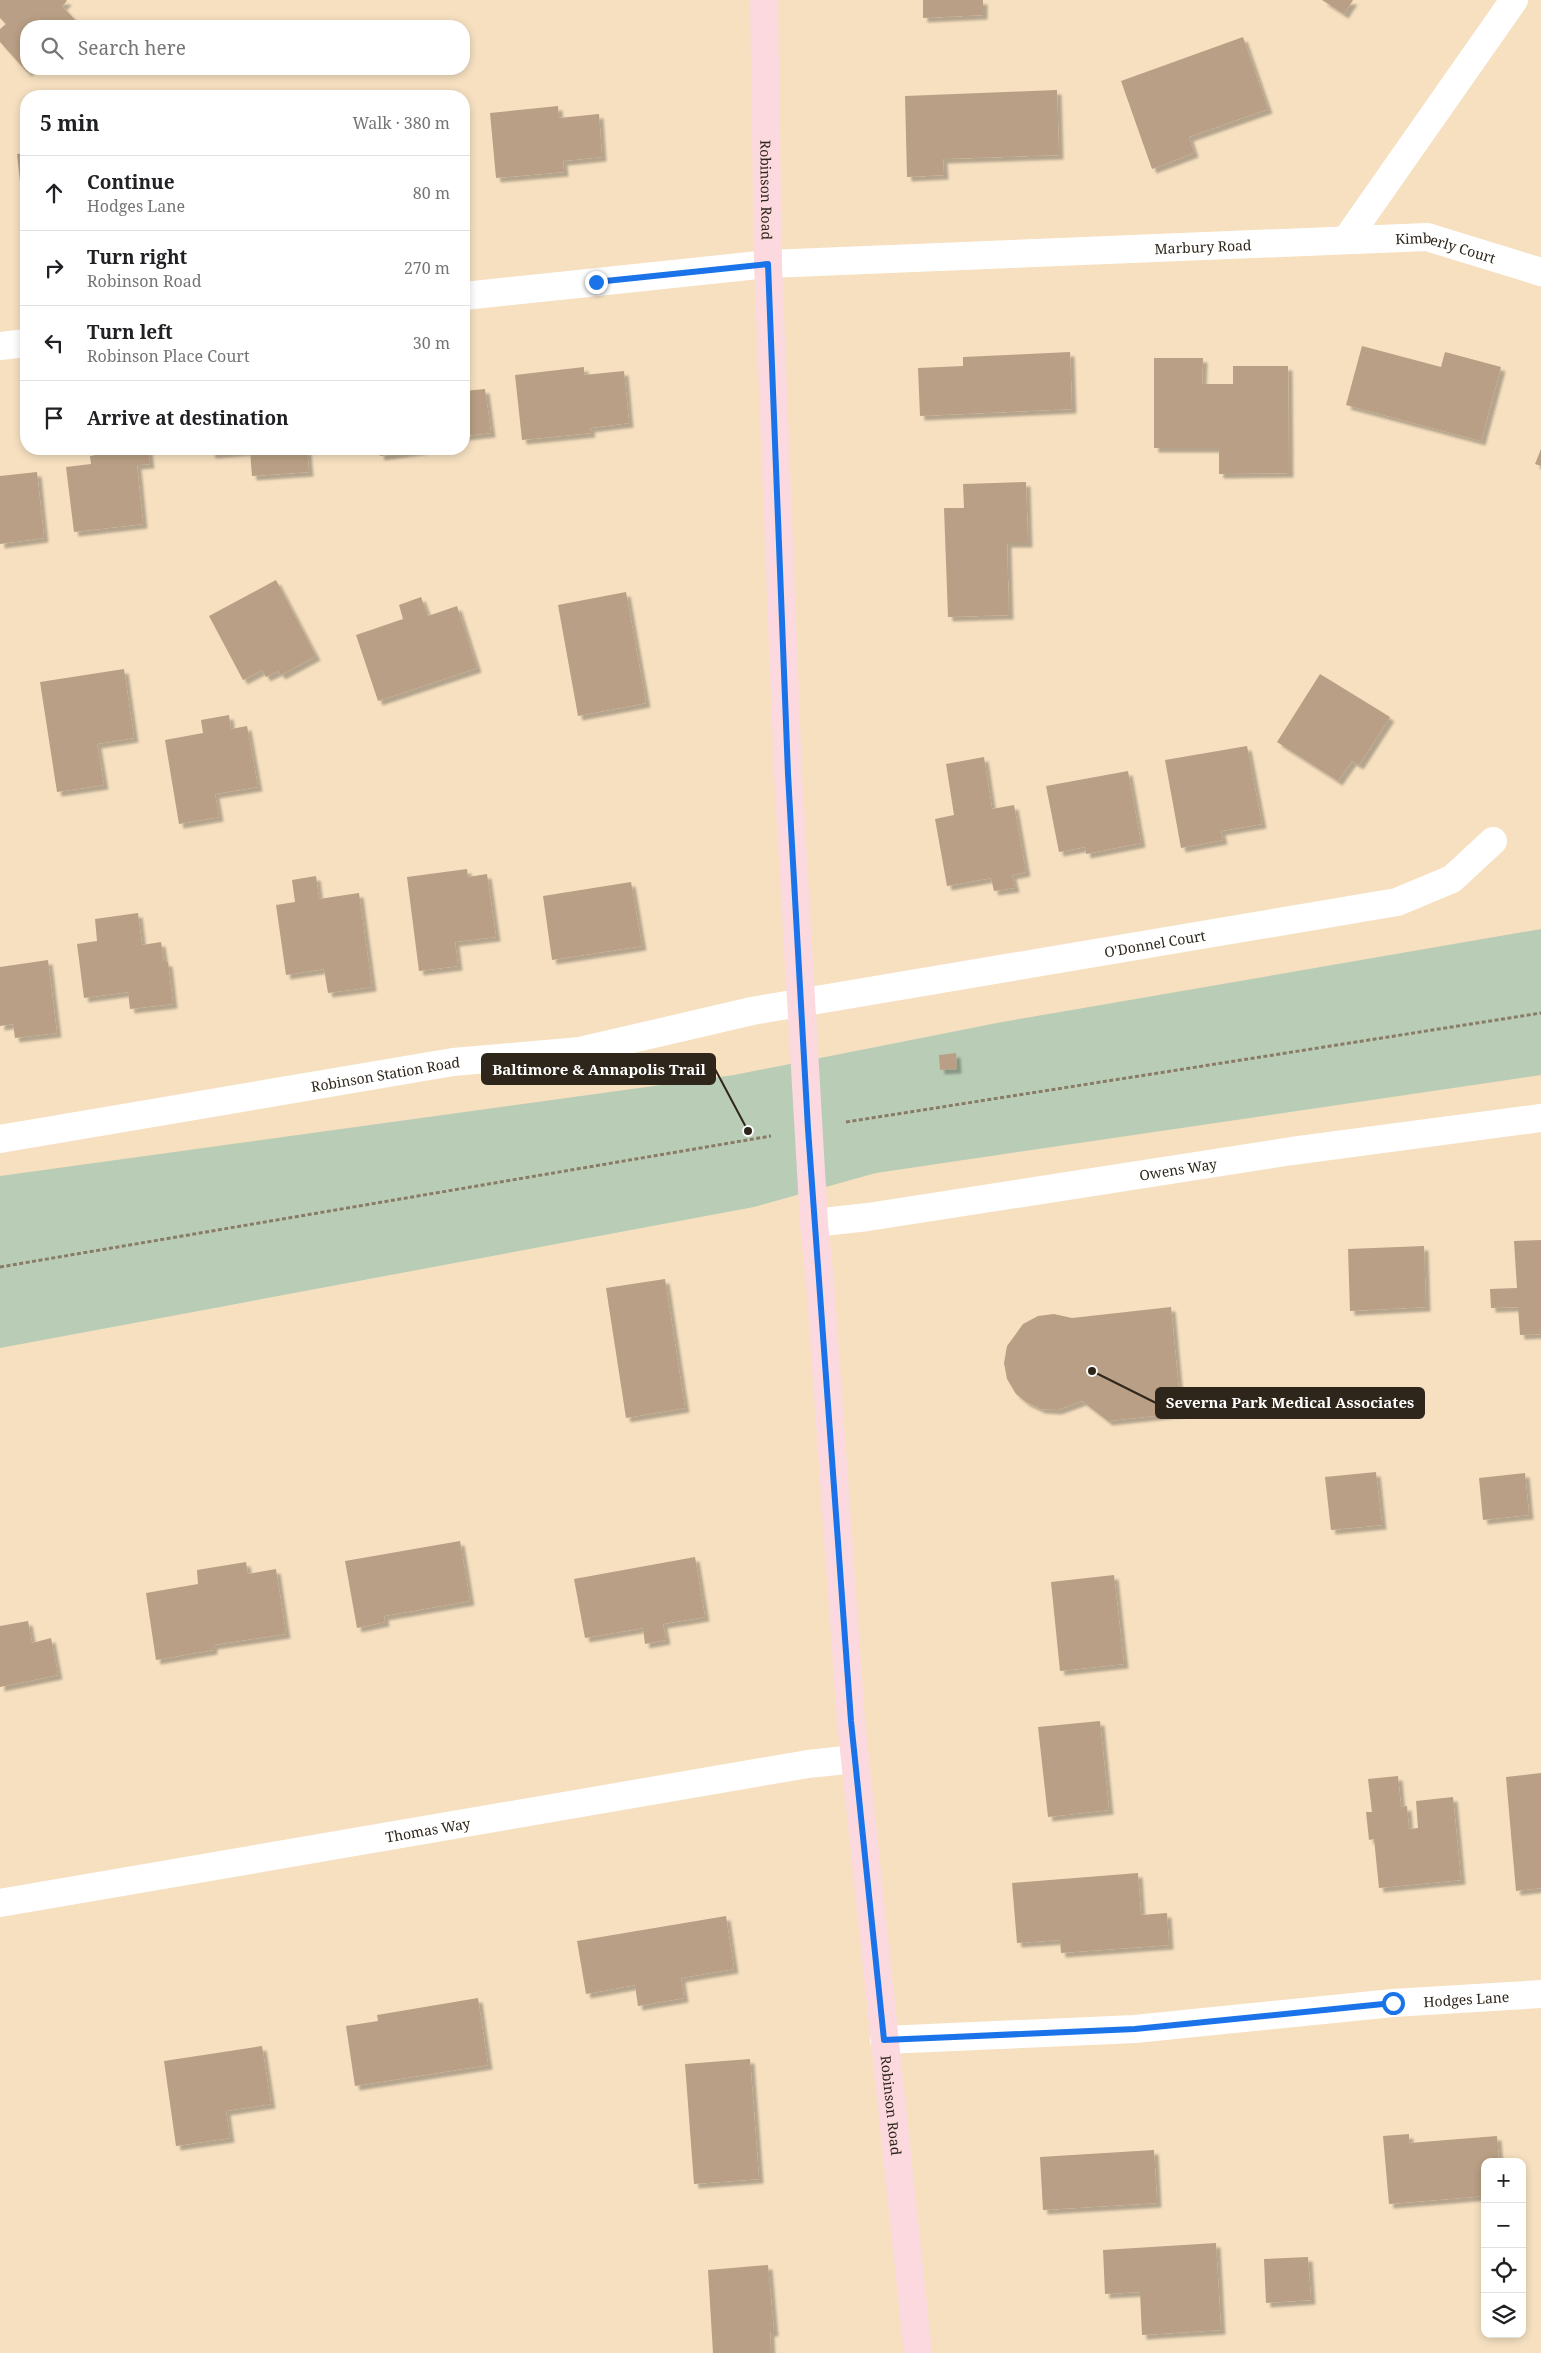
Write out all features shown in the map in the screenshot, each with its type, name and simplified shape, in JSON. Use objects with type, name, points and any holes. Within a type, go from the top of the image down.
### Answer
[{"type":"main road","name":"Robinson Road","points":[[764,0],[768,264],[788,774],[814,1223],[855,1759],[918,2353]]},
{"type":"street","points":[[1346,240],[1514,0]]},
{"type":"street","name":"Kimberly Court","points":[[1346,240],[1427,237],[1541,272]]},
{"type":"street","name":"Marbury Road","points":[[470,295],[768,264],[1346,240]]},
{"type":"street","points":[[0,346],[20,344]]},
{"type":"street","name":"O'Donnel Court","points":[[800,1003],[1397,902],[1452,879],[1493,841]]},
{"type":"street","name":"Robinson Station Road","points":[[0,1139],[453,1062],[580,1050],[752,1011],[800,1003]]},
{"type":"street","name":"Owens Way","points":[[814,1223],[868,1217],[1292,1151],[1541,1118]]},
{"type":"street","name":"Thomas Way","points":[[0,1903],[808,1764],[855,1759]]},
{"type":"street","name":"Hodges Lane","points":[[884,2040],[1135,2029],[1393,2003],[1541,1994]]},
{"type":"green space","points":[[1541,929],[1541,1075],[876,1173],[754,1207],[0,1348],[0,1176],[734,1075],[1002,1022]]},
{"type":"building","points":[[0,0],[66,0],[62,6],[75,20],[20,20],[20,64],[0,42],[0,29],[6,24],[0,18]]},
{"type":"building","points":[[923,0],[983,0],[983,15],[923,18]]},
{"type":"building","points":[[1322,0],[1353,0],[1344,14]]},
{"type":"building","points":[[1243,37],[1268,109],[1189,137],[1194,153],[1152,169],[1121,81]]},
{"type":"building","points":[[1057,90],[1059,155],[943,159],[944,175],[907,177],[905,96]]},
{"type":"building","points":[[558,106],[559,118],[599,114],[602,157],[563,161],[564,172],[496,178],[490,113]]},
{"type":"building","points":[[17,154],[20,154],[20,181]]},
{"type":"building","points":[[1362,346],[1441,367],[1445,352],[1501,367],[1481,441],[1346,405]]},
{"type":"building","points":[[1070,352],[1072,409],[920,416],[918,368],[963,366],[963,357]]},
{"type":"building","points":[[1154,358],[1203,358],[1202,384],[1233,384],[1233,366],[1288,366],[1289,473],[1219,474],[1219,448],[1154,448]]},
{"type":"building","points":[[584,367],[584,375],[624,371],[629,423],[590,428],[591,433],[522,440],[515,375]]},
{"type":"building","points":[[485,389],[491,433],[470,435],[470,390]]},
{"type":"building","points":[[1541,449],[1541,466],[1535,464]]},
{"type":"building","points":[[149,455],[150,464],[137,465],[143,524],[74,532],[66,467],[91,464],[90,456]]},
{"type":"building","points":[[250,455],[308,455],[309,472],[252,476]]},
{"type":"building","points":[[37,472],[44,538],[0,544],[0,476]]},
{"type":"building","points":[[1026,482],[1028,543],[1007,543],[1009,615],[948,617],[944,508],[964,508],[963,484]]},
{"type":"building","points":[[276,580],[316,656],[281,675],[278,671],[266,677],[262,670],[243,680],[209,616]]},
{"type":"building","points":[[626,592],[646,703],[578,716],[558,605]]},
{"type":"building","points":[[421,597],[428,616],[457,606],[477,668],[378,701],[356,635],[403,619],[399,605]]},
{"type":"building","points":[[124,669],[134,738],[97,744],[104,785],[57,792],[40,682]]},
{"type":"building","points":[[1320,674],[1390,717],[1359,765],[1352,761],[1338,781],[1277,742]]},
{"type":"building","points":[[229,715],[231,729],[247,726],[258,787],[215,794],[219,817],[179,824],[165,740],[203,733],[201,720]]},
{"type":"building","points":[[1247,746],[1262,824],[1221,831],[1223,840],[1181,848],[1165,760]]},
{"type":"building","points":[[984,757],[992,809],[1014,805],[1026,872],[1012,875],[1015,888],[994,891],[991,878],[947,886],[935,819],[954,815],[946,764]]},
{"type":"building","points":[[1128,771],[1141,843],[1086,854],[1085,847],[1059,852],[1046,786]]},
{"type":"building","points":[[467,869],[468,877],[487,874],[496,937],[455,942],[458,966],[419,971],[407,877]]},
{"type":"building","points":[[316,876],[319,899],[359,893],[372,987],[328,993],[324,969],[286,975],[276,905],[295,902],[292,880]]},
{"type":"building","points":[[631,882],[642,946],[552,960],[543,896]]},
{"type":"building","points":[[138,913],[142,945],[161,942],[164,962],[168,962],[173,1004],[130,1009],[128,992],[84,998],[77,944],[97,941],[95,919]]},
{"type":"building","points":[[48,960],[57,1033],[15,1038],[13,1024],[0,1026],[0,967]]},
{"type":"building","points":[[956,1053],[957,1069],[940,1070],[939,1055]]},
{"type":"building","points":[[1541,1240],[1541,1334],[1520,1335],[1518,1307],[1491,1308],[1490,1289],[1517,1288],[1514,1241]]},
{"type":"building","points":[[1424,1246],[1426,1307],[1350,1311],[1348,1249]]},
{"type":"building","points":[[665,1279],[685,1408],[626,1418],[606,1288]]},
{"type":"building","points":[[1171,1307],[1181,1413],[1108,1421],[1082,1401],[1057,1410],[1041,1409],[1026,1402],[1016,1394],[1007,1379],[1004,1363],[1007,1346],[1023,1324],[1038,1316],[1054,1314],[1072,1318]]},
{"type":"building","points":[[1376,1472],[1382,1525],[1331,1530],[1325,1477]]},
{"type":"building","points":[[1525,1473],[1529,1515],[1483,1520],[1479,1478]]},
{"type":"building","points":[[460,1541],[470,1601],[384,1616],[385,1622],[357,1628],[345,1561]]},
{"type":"building","points":[[695,1557],[705,1617],[663,1624],[666,1640],[645,1644],[643,1628],[585,1638],[574,1579]]},
{"type":"building","points":[[246,1562],[248,1574],[276,1569],[286,1634],[213,1645],[213,1650],[156,1660],[146,1593],[198,1584],[197,1570]]},
{"type":"building","points":[[1114,1575],[1124,1664],[1060,1671],[1051,1582]]},
{"type":"building","points":[[28,1621],[32,1643],[51,1638],[58,1675],[0,1687],[0,1626]]},
{"type":"building","points":[[1100,1721],[1109,1810],[1048,1817],[1038,1727]]},
{"type":"building","points":[[1541,1773],[1541,1888],[1516,1891],[1506,1777]]},
{"type":"building","points":[[1398,1776],[1401,1807],[1407,1806],[1409,1829],[1418,1828],[1416,1801],[1453,1797],[1461,1880],[1379,1888],[1374,1839],[1369,1840],[1366,1812],[1372,1812],[1368,1779]]},
{"type":"building","points":[[1138,1873],[1141,1915],[1167,1913],[1169,1945],[1061,1953],[1060,1940],[1017,1943],[1012,1883]]},
{"type":"building","points":[[726,1916],[734,1969],[681,1978],[684,1998],[638,2006],[635,1985],[586,1994],[577,1941]]},
{"type":"building","points":[[478,1998],[488,2065],[355,2086],[346,2026],[378,2021],[377,2015]]},
{"type":"building","points":[[262,2046],[271,2104],[226,2111],[230,2138],[176,2146],[164,2061]]},
{"type":"building","points":[[750,2059],[759,2179],[694,2184],[685,2064]]},
{"type":"building","points":[[1409,2134],[1409,2143],[1497,2136],[1499,2158],[1481,2158],[1481,2196],[1389,2204],[1383,2136]]},
{"type":"building","points":[[1154,2150],[1157,2203],[1043,2210],[1040,2157]]},
{"type":"building","points":[[1216,2243],[1221,2330],[1142,2335],[1140,2292],[1105,2294],[1103,2250]]},
{"type":"building","points":[[1308,2257],[1311,2300],[1266,2303],[1264,2259]]},
{"type":"building","points":[[768,2265],[774,2332],[770,2332],[771,2353],[713,2353],[708,2270]]},
{"type":"place","name":"Baltimore & Annapolis Trail","points":[[748,1131]]},
{"type":"place","name":"Severna Park Medical Associates","points":[[1092,1371]]},
{"type":"route","points":[[596,282],[768,264],[788,774],[814,1223],[820,1282],[851,1721],[884,2040],[1135,2029],[1393,2003]]}]
